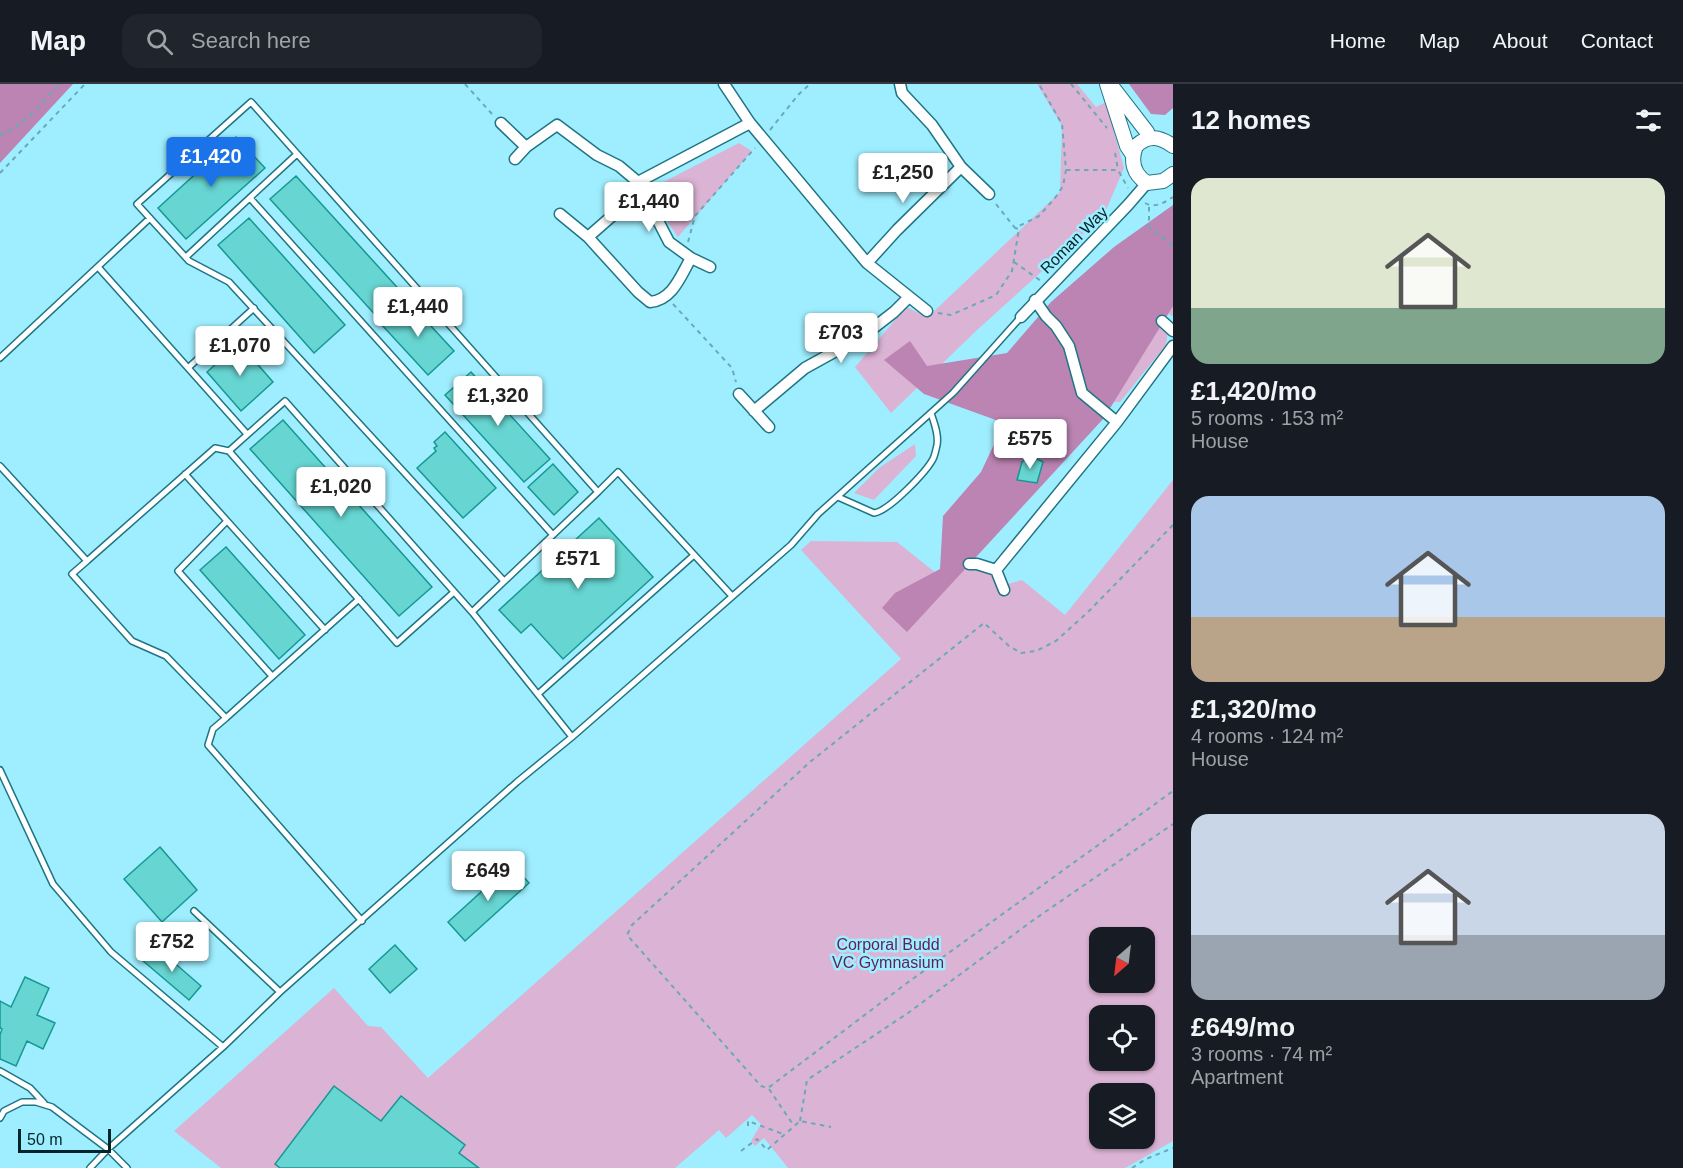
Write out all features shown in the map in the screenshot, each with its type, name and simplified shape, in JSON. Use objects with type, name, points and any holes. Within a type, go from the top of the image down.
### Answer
[{"type":"street","points":[[724,84],[750,123],[867,263],[927,311]]},
{"type":"street","points":[[900,84],[902,93],[932,125],[961,167],[989,194]]},
{"type":"street","points":[[1109,84],[1147,132],[1148,138]]},
{"type":"street","points":[[1109,84],[1109,94],[1127,146],[1133,155]]},
{"type":"street","points":[[501,123],[525,147]]},
{"type":"street","points":[[638,182],[750,123]]},
{"type":"street","points":[[515,159],[525,147],[557,126],[597,155],[619,166],[638,182],[669,242],[688,256],[710,267]]},
{"type":"street","points":[[1173,146],[1160,138],[1148,138],[1136,146],[1133,155],[1136,174],[1147,183],[1163,181],[1173,174]]},
{"type":"street","points":[[867,263],[961,167]]},
{"type":"street","name":"Roman Way","points":[[1021,317],[1147,183]]},
{"type":"street","points":[[560,214],[588,237],[650,302],[668,297],[688,256]]},
{"type":"street","points":[[588,237],[612,216]]},
{"type":"street","points":[[754,411],[805,368],[863,336],[909,297]]},
{"type":"street","points":[[1035,300],[1069,346],[1082,393],[1117,422]]},
{"type":"street","points":[[1162,321],[1173,332]]},
{"type":"street","points":[[996,570],[1117,422],[1173,346]]},
{"type":"street","points":[[739,394],[769,427]]},
{"type":"street","points":[[969,564],[996,570]]},
{"type":"street","points":[[996,570],[1004,590]]},
{"type":"lane","points":[[504,581],[229,282],[189,261],[137,204],[251,102],[598,492]]},
{"type":"lane","points":[[186,257],[297,154]]},
{"type":"lane","points":[[250,198],[553,535]]},
{"type":"lane","points":[[0,358],[150,218]]},
{"type":"lane","points":[[98,267],[248,434]]},
{"type":"lane","points":[[189,367],[254,308]]},
{"type":"lane","points":[[90,1168],[280,992],[791,545],[818,514],[953,393],[1021,317]]},
{"type":"lane","points":[[229,451],[285,401],[472,612],[572,737]]},
{"type":"lane","points":[[838,497],[874,513],[881,512],[889,505],[918,478],[933,458],[937,436],[931,413]]},
{"type":"lane","points":[[226,718],[166,656],[132,641],[72,574],[215,448],[229,451],[397,643],[454,592]]},
{"type":"lane","points":[[0,466],[87,561]]},
{"type":"lane","points":[[472,612],[618,472],[732,596]]},
{"type":"lane","points":[[185,474],[325,630]]},
{"type":"lane","points":[[227,521],[178,571],[272,676]]},
{"type":"lane","points":[[538,694],[694,555]]},
{"type":"lane","points":[[359,599],[213,729],[208,745],[362,921]]},
{"type":"lane","points":[[0,770],[53,884],[111,952],[223,1047]]},
{"type":"lane","points":[[194,911],[280,992]]},
{"type":"lane","points":[[0,1071],[30,1088],[45,1105]]},
{"type":"lane","points":[[0,1118],[4,1111],[22,1102],[36,1102],[52,1107],[108,1149],[127,1168]]},
{"type":"path","points":[[0,135],[11,131],[58,84]]},
{"type":"path","points":[[0,173],[85,84]]},
{"type":"path","points":[[465,84],[501,123]]},
{"type":"path","points":[[688,256],[695,216],[810,84]]},
{"type":"path","points":[[1015,228],[1039,216],[1055,198],[1063,186],[1066,170],[1062,124],[1039,84]]},
{"type":"path","points":[[1071,84],[1113,135]]},
{"type":"path","points":[[1115,152],[1118,170],[1135,197],[1149,206],[1161,204],[1173,197]]},
{"type":"path","points":[[1066,170],[1118,170]]},
{"type":"path","points":[[927,311],[931,308],[939,314],[951,315],[996,295],[1012,271],[1018,229],[989,194]]},
{"type":"path","points":[[1149,206],[1149,227],[1173,246]]},
{"type":"path","points":[[1014,262],[1048,286]]},
{"type":"path","points":[[668,297],[732,368],[739,394]]},
{"type":"path","points":[[794,1126],[768,1088],[761,1086],[627,935],[632,925],[810,762],[984,623],[1009,646],[1021,653],[1036,651],[1056,641],[1089,611],[1173,525]]},
{"type":"path","points":[[768,1088],[907,983],[1173,791]]},
{"type":"path","points":[[741,1151],[757,1139],[767,1149],[800,1121],[807,1080],[908,1013],[1032,921],[1173,824]]},
{"type":"path","points":[[748,1126],[748,1121],[784,1135]]},
{"type":"path","points":[[800,1121],[831,1127]]},
{"type":"path","points":[[1132,1168],[1146,1159],[1173,1148]]},
{"type":"green space","points":[[1037,84],[1077,84],[1096,107],[1106,102],[1124,168],[1104,215],[976,331],[891,413],[855,367],[906,307],[928,317],[1060,192],[1062,126]]},
{"type":"green space","points":[[739,143],[752,151],[678,237],[646,191]]},
{"type":"green space","points":[[1173,275],[1173,316],[1164,312],[1168,331],[1166,345],[1120,402],[1110,402]]},
{"type":"green space","points":[[915,444],[916,456],[874,500],[854,493],[879,468]]},
{"type":"green space","name":"Corporal Budd VC Gymnasium","points":[[1173,480],[1173,1141],[1125,1168],[788,1168],[764,1138],[755,1146],[751,1141],[761,1124],[752,1115],[726,1138],[719,1130],[675,1168],[221,1168],[174,1131],[334,988],[368,1026],[381,1027],[428,1078],[901,659],[801,550],[811,541],[897,542],[946,581],[971,564],[985,566],[1001,586],[1022,580],[1065,615]]},
{"type":"shaded area","points":[[0,84],[73,84],[0,163]]},
{"type":"shaded area","points":[[1129,84],[1173,84],[1173,108],[1165,115],[1151,114]]},
{"type":"shaded area","points":[[1173,205],[1173,306],[1104,418],[907,632],[882,608],[895,593],[940,569],[943,516],[981,472],[1004,423],[924,394],[884,360],[910,341],[927,366],[1007,353],[1051,302],[1114,247]]},
{"type":"building","points":[[236,137],[265,168],[186,239],[158,208]]},
{"type":"building","points":[[296,176],[405,296],[379,319],[270,199]]},
{"type":"building","points":[[249,218],[345,325],[314,353],[218,245]]},
{"type":"building","points":[[407,300],[454,351],[428,375],[381,324]]},
{"type":"building","points":[[239,343],[273,382],[241,411],[207,372]]},
{"type":"building","points":[[471,372],[550,459],[524,482],[445,395]]},
{"type":"building","points":[[283,420],[432,587],[399,616],[250,449]]},
{"type":"building","points":[[445,432],[496,488],[463,518],[417,468],[436,451],[434,448],[437,446],[434,442]]},
{"type":"building","points":[[1031,456],[1043,462],[1037,483],[1017,480],[1022,462]]},
{"type":"building","points":[[553,464],[578,492],[554,515],[528,487]]},
{"type":"building","points":[[599,518],[653,577],[563,659],[531,624],[521,633],[499,610]]},
{"type":"building","points":[[226,547],[305,635],[279,659],[200,570]]},
{"type":"building","points":[[160,847],[197,890],[162,922],[124,879]]},
{"type":"building","points":[[512,864],[529,883],[465,941],[448,922]]},
{"type":"building","points":[[395,945],[417,969],[390,993],[369,969]]},
{"type":"building","points":[[155,946],[201,986],[189,1000],[142,960]]},
{"type":"building","points":[[25,977],[49,988],[37,1015],[55,1023],[43,1049],[27,1041],[16,1066],[0,1059],[2,1029],[0,1028],[0,1001],[11,1007]]},
{"type":"building","points":[[334,1086],[381,1121],[401,1096],[465,1145],[459,1153],[479,1168],[280,1168],[275,1164]]}]
